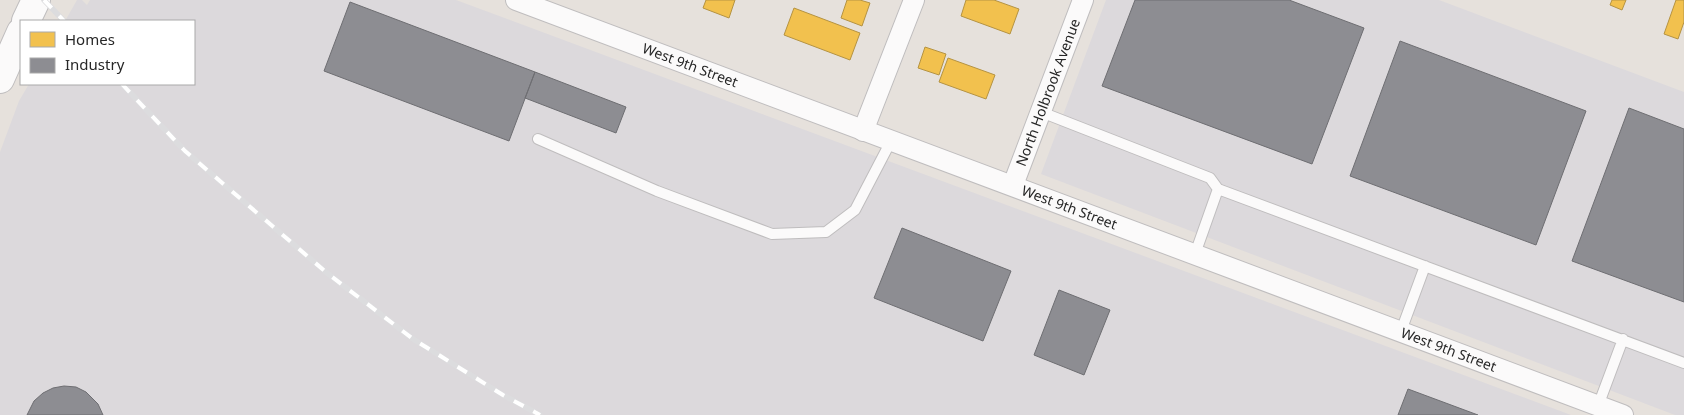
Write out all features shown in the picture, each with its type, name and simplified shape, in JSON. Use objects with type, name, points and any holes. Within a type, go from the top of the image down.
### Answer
[{"type":"street","points":[[26,20],[36,0]]},
{"type":"street","name":"West 9th Street","points":[[516,0],[1623,415]]},
{"type":"street","points":[[863,131],[914,0]]},
{"type":"street","name":"North Holbrook Avenue","points":[[1013,185],[1083,0]]},
{"type":"street","points":[[0,79],[20,34]]},
{"type":"lane","points":[[1041,112],[1210,178],[1218,189],[1684,363]]},
{"type":"lane","points":[[538,139],[657,191],[772,234],[826,232],[855,210],[892,141]]},
{"type":"lane","points":[[1195,254],[1218,189]]},
{"type":"lane","points":[[1401,331],[1425,266]]},
{"type":"lane","points":[[1598,406],[1622,339]]},
{"type":"shaded area","points":[[77,0],[82,0],[87,5],[90,0],[456,0],[1571,415],[0,415],[0,152],[19,101],[28,85],[195,85],[195,20],[66,20]]},
{"type":"shaded area","points":[[1106,0],[1439,0],[1684,92],[1684,415],[1675,415],[1041,174]]},
{"type":"building: Homes","points":[[706,0],[735,0],[729,18],[703,8]]},
{"type":"building: Homes","points":[[847,0],[860,0],[870,3],[862,26],[841,18]]},
{"type":"building: Homes","points":[[966,0],[994,0],[1019,9],[1010,34],[961,16]]},
{"type":"building: Homes","points":[[1612,0],[1626,0],[1622,10],[1610,5]]},
{"type":"building: Homes","points":[[1676,0],[1684,0],[1684,22],[1678,39],[1664,34]]},
{"type":"building: Homes","points":[[794,8],[860,33],[850,60],[784,35]]},
{"type":"building: Homes","points":[[925,47],[946,54],[939,75],[918,68]]},
{"type":"building: Homes","points":[[948,58],[995,75],[986,99],[939,82]]},
{"type":"building: Industry","points":[[1135,0],[1289,0],[1364,28],[1312,164],[1102,86]]},
{"type":"building: Industry","points":[[350,2],[535,72],[509,141],[324,71]]},
{"type":"building: Industry","points":[[1400,41],[1586,111],[1536,245],[1350,176]]},
{"type":"building: Industry","points":[[535,72],[626,107],[616,133],[525,98]]},
{"type":"building: Industry","points":[[1629,108],[1684,129],[1684,302],[1572,261]]},
{"type":"building: Industry","points":[[902,228],[1011,271],[983,341],[874,298]]},
{"type":"building: Industry","points":[[1059,290],[1110,310],[1084,375],[1034,355]]},
{"type":"building: Industry","points":[[64,386],[76,387],[86,392],[98,404],[103,415],[27,415],[34,401],[43,393],[53,388]]},
{"type":"building: Industry","points":[[1408,389],[1478,415],[1398,415]]},
{"type":"railway","points":[[44,0],[63,20]]},
{"type":"railway","points":[[123,85],[185,151],[327,273],[413,339],[503,395],[540,415]]}]
